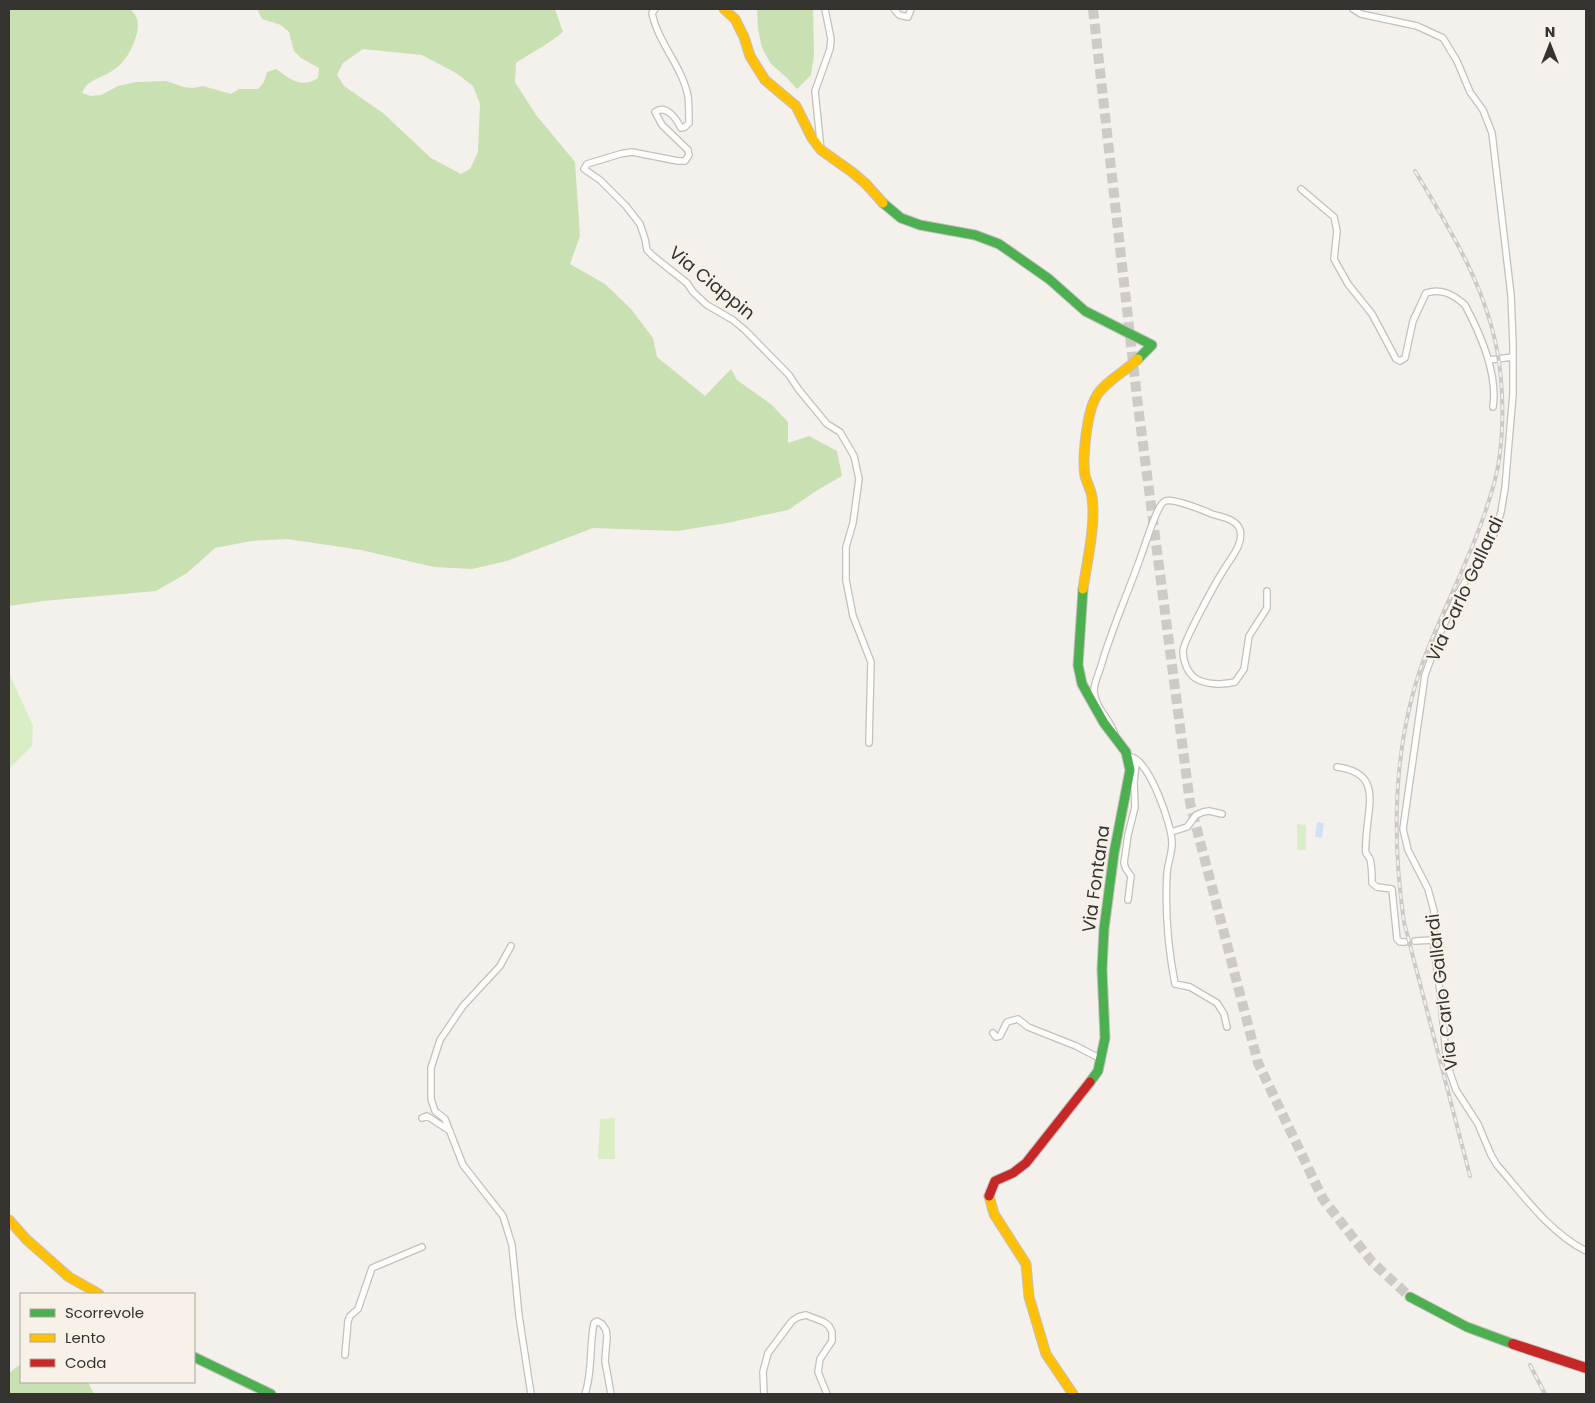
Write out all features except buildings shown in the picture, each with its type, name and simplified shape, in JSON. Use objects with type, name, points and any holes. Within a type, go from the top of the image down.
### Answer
[{"type":"main road","points":[[724,9],[735,20],[744,37],[750,56],[765,80],[796,106],[812,138],[821,150]]},
{"type":"main road","name":"Via Fontana","points":[[821,150],[852,172],[901,218],[920,225],[975,235],[999,244],[1049,279],[1085,311],[1152,345],[1127,370],[1107,384],[1096,396],[1091,410],[1084,452],[1085,474],[1092,496],[1092,513],[1082,597],[1078,665],[1082,684],[1104,723],[1131,757],[1129,780],[1114,852],[1104,929],[1102,969],[1105,1038],[1102,1059],[1098,1071],[1086,1089],[1026,1163],[1013,1173],[995,1181],[989,1200],[994,1213],[1026,1264],[1029,1273],[1028,1291],[1044,1350],[1073,1394]]},
{"type":"main road","points":[[9,1220],[27,1240],[64,1273],[97,1293]]},
{"type":"main road","points":[[1410,1297],[1467,1327],[1586,1368]]},
{"type":"main road","points":[[195,1357],[271,1394]]},
{"type":"street","name":"Via Ciappin","points":[[655,9],[652,13],[655,27],[679,72],[688,95],[689,123],[681,128],[670,113],[664,110],[655,112],[662,125],[688,150],[689,155],[685,161],[678,161],[632,152],[587,164],[584,168],[600,180],[626,206],[640,224],[646,239],[647,250],[687,283],[693,292],[708,305],[733,320],[789,375],[814,410],[827,424],[840,432],[854,456],[859,479],[853,523],[846,547],[846,580],[853,616],[865,642],[871,662],[869,743]]},
{"type":"street","points":[[821,150],[815,91],[832,39],[825,9]]},
{"type":"street","points":[[894,9],[900,15],[908,17],[911,9]]},
{"type":"street","name":"Via Carlo Gallardi","points":[[1353,9],[1361,14],[1417,26],[1443,38],[1458,61],[1470,92],[1483,110],[1492,133],[1511,295],[1513,394],[1506,488],[1494,534],[1459,592],[1425,676],[1403,828],[1408,850],[1428,889],[1434,911],[1433,940],[1442,999],[1446,1056],[1456,1090],[1478,1124],[1497,1165],[1552,1227],[1572,1243],[1586,1251]]},
{"type":"street","points":[[1301,189],[1334,217],[1337,231],[1334,259],[1348,284],[1372,314],[1396,359],[1400,361],[1405,358],[1413,321],[1424,295],[1438,290],[1450,294],[1465,305],[1489,360],[1493,388],[1493,407]]},
{"type":"street","points":[[1489,360],[1513,357]]},
{"type":"street","points":[[1116,737],[1113,727],[1098,705],[1094,691],[1107,647],[1160,505],[1171,501],[1236,523],[1240,529],[1241,537],[1238,546],[1183,649],[1190,674],[1198,680],[1208,682],[1226,685],[1235,682],[1244,670],[1249,636],[1267,608],[1267,591]]},
{"type":"street","points":[[1131,757],[1137,759],[1153,783],[1162,802],[1171,832],[1172,844],[1168,863],[1166,899],[1175,984],[1190,987],[1217,1002],[1224,1014],[1227,1027]]},
{"type":"street","points":[[1128,900],[1131,876],[1126,869],[1124,859],[1135,808],[1134,782],[1136,764],[1131,757]]},
{"type":"street","points":[[1337,767],[1353,770],[1366,780],[1369,785],[1371,793],[1366,853],[1370,858],[1372,883],[1377,887],[1392,889],[1397,939],[1400,942],[1405,942]]},
{"type":"street","points":[[1171,832],[1187,827],[1196,815],[1203,812],[1209,811],[1222,814]]},
{"type":"street","points":[[1416,941],[1433,940]]},
{"type":"street","points":[[511,946],[500,966],[463,1006],[440,1040],[431,1068],[431,1098],[435,1111],[445,1119],[463,1165],[503,1216],[512,1245],[519,1316],[531,1394]]},
{"type":"street","points":[[993,1033],[996,1036],[1000,1036],[1007,1022],[1018,1019],[1028,1026],[1102,1059]]},
{"type":"street","points":[[422,1118],[427,1116],[450,1131]]},
{"type":"street","points":[[345,1355],[348,1321],[350,1316],[358,1310],[372,1268],[422,1247]]},
{"type":"street","points":[[764,1394],[763,1372],[768,1353],[792,1321],[806,1315],[824,1322],[832,1332],[832,1341],[820,1360],[818,1372],[827,1394]]},
{"type":"street","points":[[585,1394],[592,1360],[592,1332],[594,1323],[597,1321],[606,1330],[605,1361],[611,1394]]},
{"type":"green space","points":[[9,9],[130,9],[138,23],[133,44],[125,59],[117,67],[108,74],[91,82],[85,88],[82,93],[91,96],[101,95],[118,86],[136,82],[166,81],[184,87],[203,86],[231,94],[239,89],[258,89],[264,82],[267,72],[276,69],[301,83],[318,78],[319,68],[301,58],[294,51],[289,32],[281,25],[262,19],[257,9],[555,9],[563,32],[516,63],[515,82],[536,115],[575,162],[580,236],[570,264],[605,284],[631,309],[653,338],[657,357],[705,396],[731,369],[737,380],[772,405],[788,422],[788,443],[809,436],[837,451],[842,476],[788,510],[677,531],[593,528],[507,561],[472,569],[434,567],[361,550],[287,539],[251,541],[215,548],[187,573],[156,591],[43,601],[9,606]],"holes":[[[363,49],[422,55],[456,73],[473,86],[480,104],[478,152],[470,169],[461,174],[431,158],[383,113],[344,86],[337,75],[343,63]]]},
{"type":"green space","points":[[757,9],[813,9],[814,55],[811,75],[797,89],[771,64],[762,48],[758,29]]},
{"type":"green space","points":[[9,673],[33,726],[32,746],[9,769]]},
{"type":"green space","points":[[1297,824],[1306,825],[1306,850],[1297,850]]},
{"type":"green space","points":[[615,1118],[615,1159],[598,1159],[600,1119]]},
{"type":"green space","points":[[20,1365],[20,1383],[88,1383],[94,1394],[9,1394],[9,1373]]},
{"type":"water","points":[[1317,822],[1324,823],[1322,838],[1315,837]]},
{"type":"tunnel","points":[[1093,9],[1138,406],[1190,803],[1258,1063],[1323,1199],[1372,1262],[1410,1297]]},
{"type":"railway","points":[[1415,171],[1455,239],[1478,286],[1494,336],[1502,390],[1502,437],[1495,480],[1481,525],[1434,634],[1414,688],[1401,754],[1396,821],[1397,855],[1404,922],[1470,1176]]},
{"type":"railway","points":[[1530,1365],[1545,1394]]},
{"type":"traffic: fast","points":[[883,203],[901,218],[920,225],[975,235],[999,244],[1049,279],[1085,311],[1152,345],[1138,359]]},
{"type":"traffic: fast","points":[[1083,589],[1078,665],[1082,684],[1104,723],[1126,752],[1130,770],[1114,853],[1104,929],[1102,969],[1105,1038],[1098,1071],[1090,1082]]},
{"type":"traffic: fast","points":[[1410,1297],[1467,1327],[1513,1344]]},
{"type":"traffic: fast","points":[[195,1357],[271,1394]]},
{"type":"traffic: slow","points":[[724,9],[735,19],[744,37],[750,56],[765,80],[796,106],[812,138],[821,150],[852,172],[883,203]]},
{"type":"traffic: slow","points":[[1083,589],[1093,519],[1092,497],[1084,468],[1086,435],[1090,413],[1099,392],[1138,359]]},
{"type":"traffic: slow","points":[[989,1196],[994,1214],[1026,1264],[1029,1297],[1046,1354],[1073,1394]]},
{"type":"traffic: slow","points":[[9,1220],[27,1240],[69,1277],[97,1293]]},
{"type":"traffic: jam","points":[[989,1196],[995,1181],[1013,1173],[1026,1163],[1090,1082]]},
{"type":"traffic: jam","points":[[1513,1344],[1586,1368]]}]
